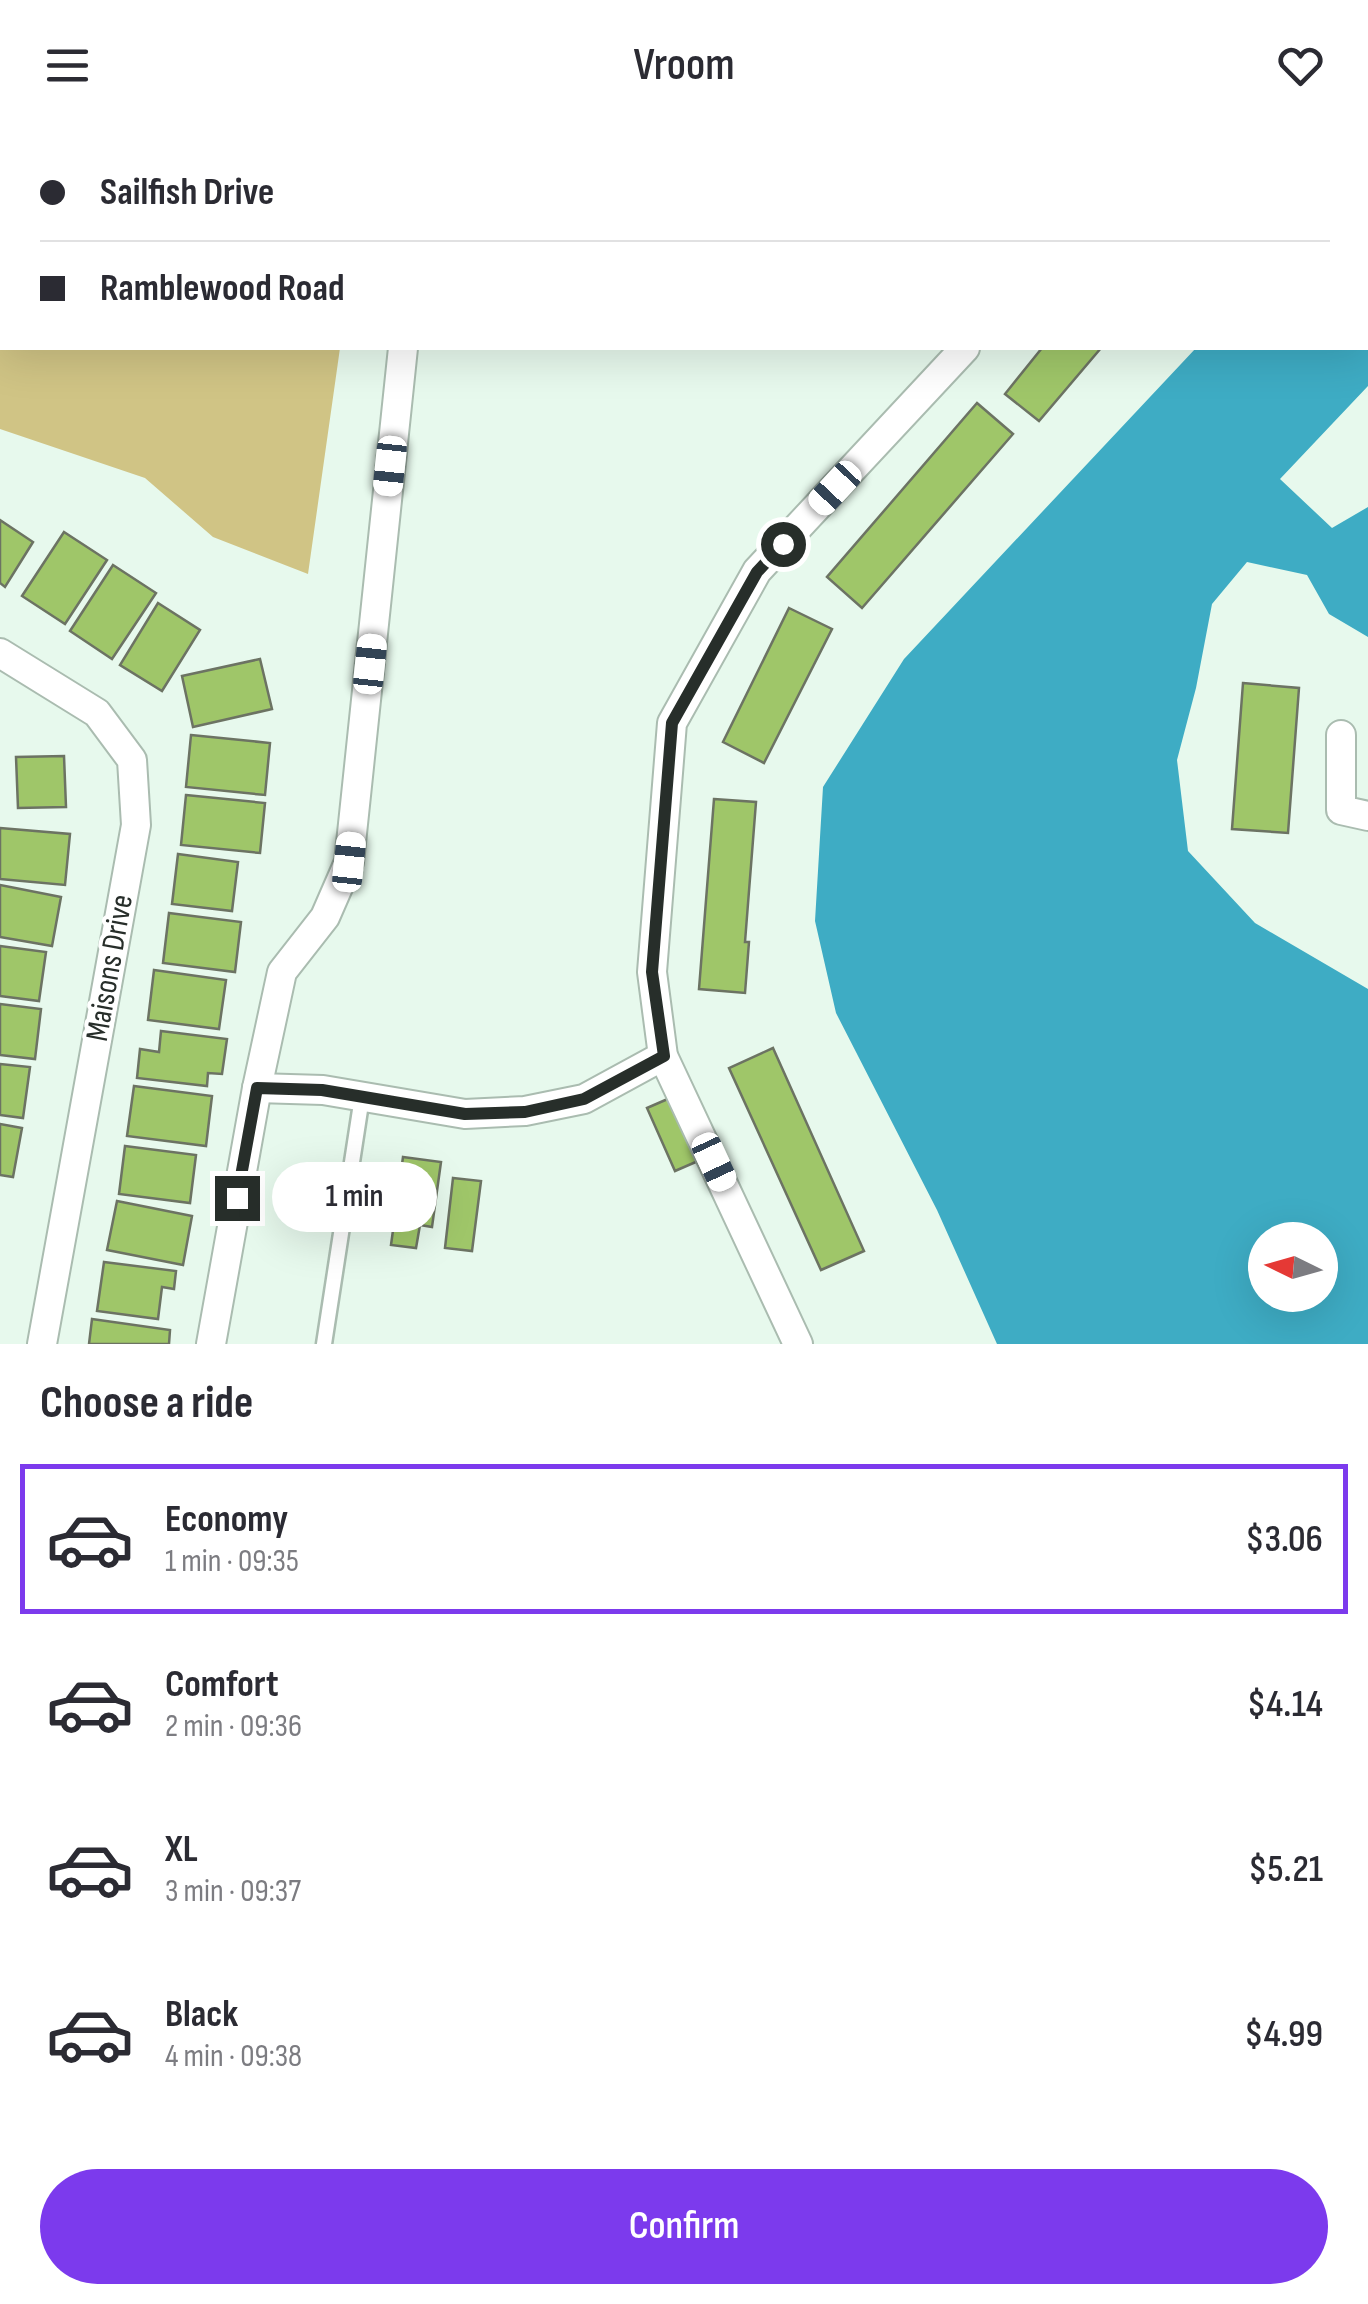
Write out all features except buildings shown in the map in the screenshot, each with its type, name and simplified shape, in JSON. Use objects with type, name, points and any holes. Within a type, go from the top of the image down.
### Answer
[{"type":"street","points":[[210,1344],[282,972],[325,917],[349,862],[403,350]]},
{"type":"street","points":[[798,1344],[664,1056],[652,972],[672,723],[757,572],[963,350]]},
{"type":"street","name":"Maisons Drive","points":[[0,653],[97,713],[132,760],[136,825],[42,1344]]},
{"type":"street","points":[[1341,735],[1341,810],[1368,816]]},
{"type":"street","points":[[257,1088],[322,1090],[465,1114],[525,1112],[584,1099],[664,1056]]},
{"type":"lane","points":[[324,1344],[362,1097]]},
{"type":"shaded area","points":[[0,350],[340,350],[308,574],[213,537],[145,478],[0,429]]},
{"type":"water","points":[[1194,350],[1368,350],[1368,386],[1280,479],[1332,528],[1368,507],[1368,637],[1329,614],[1307,575],[1247,562],[1212,604],[1177,760],[1188,851],[1255,923],[1368,989],[1368,1344],[997,1344],[937,1210],[836,1013],[815,921],[823,787],[904,659]]},
{"type":"route","points":[[237,1198],[257,1088],[322,1090],[465,1114],[525,1112],[584,1099],[664,1056],[652,972],[672,723],[757,572],[783,544]]}]
